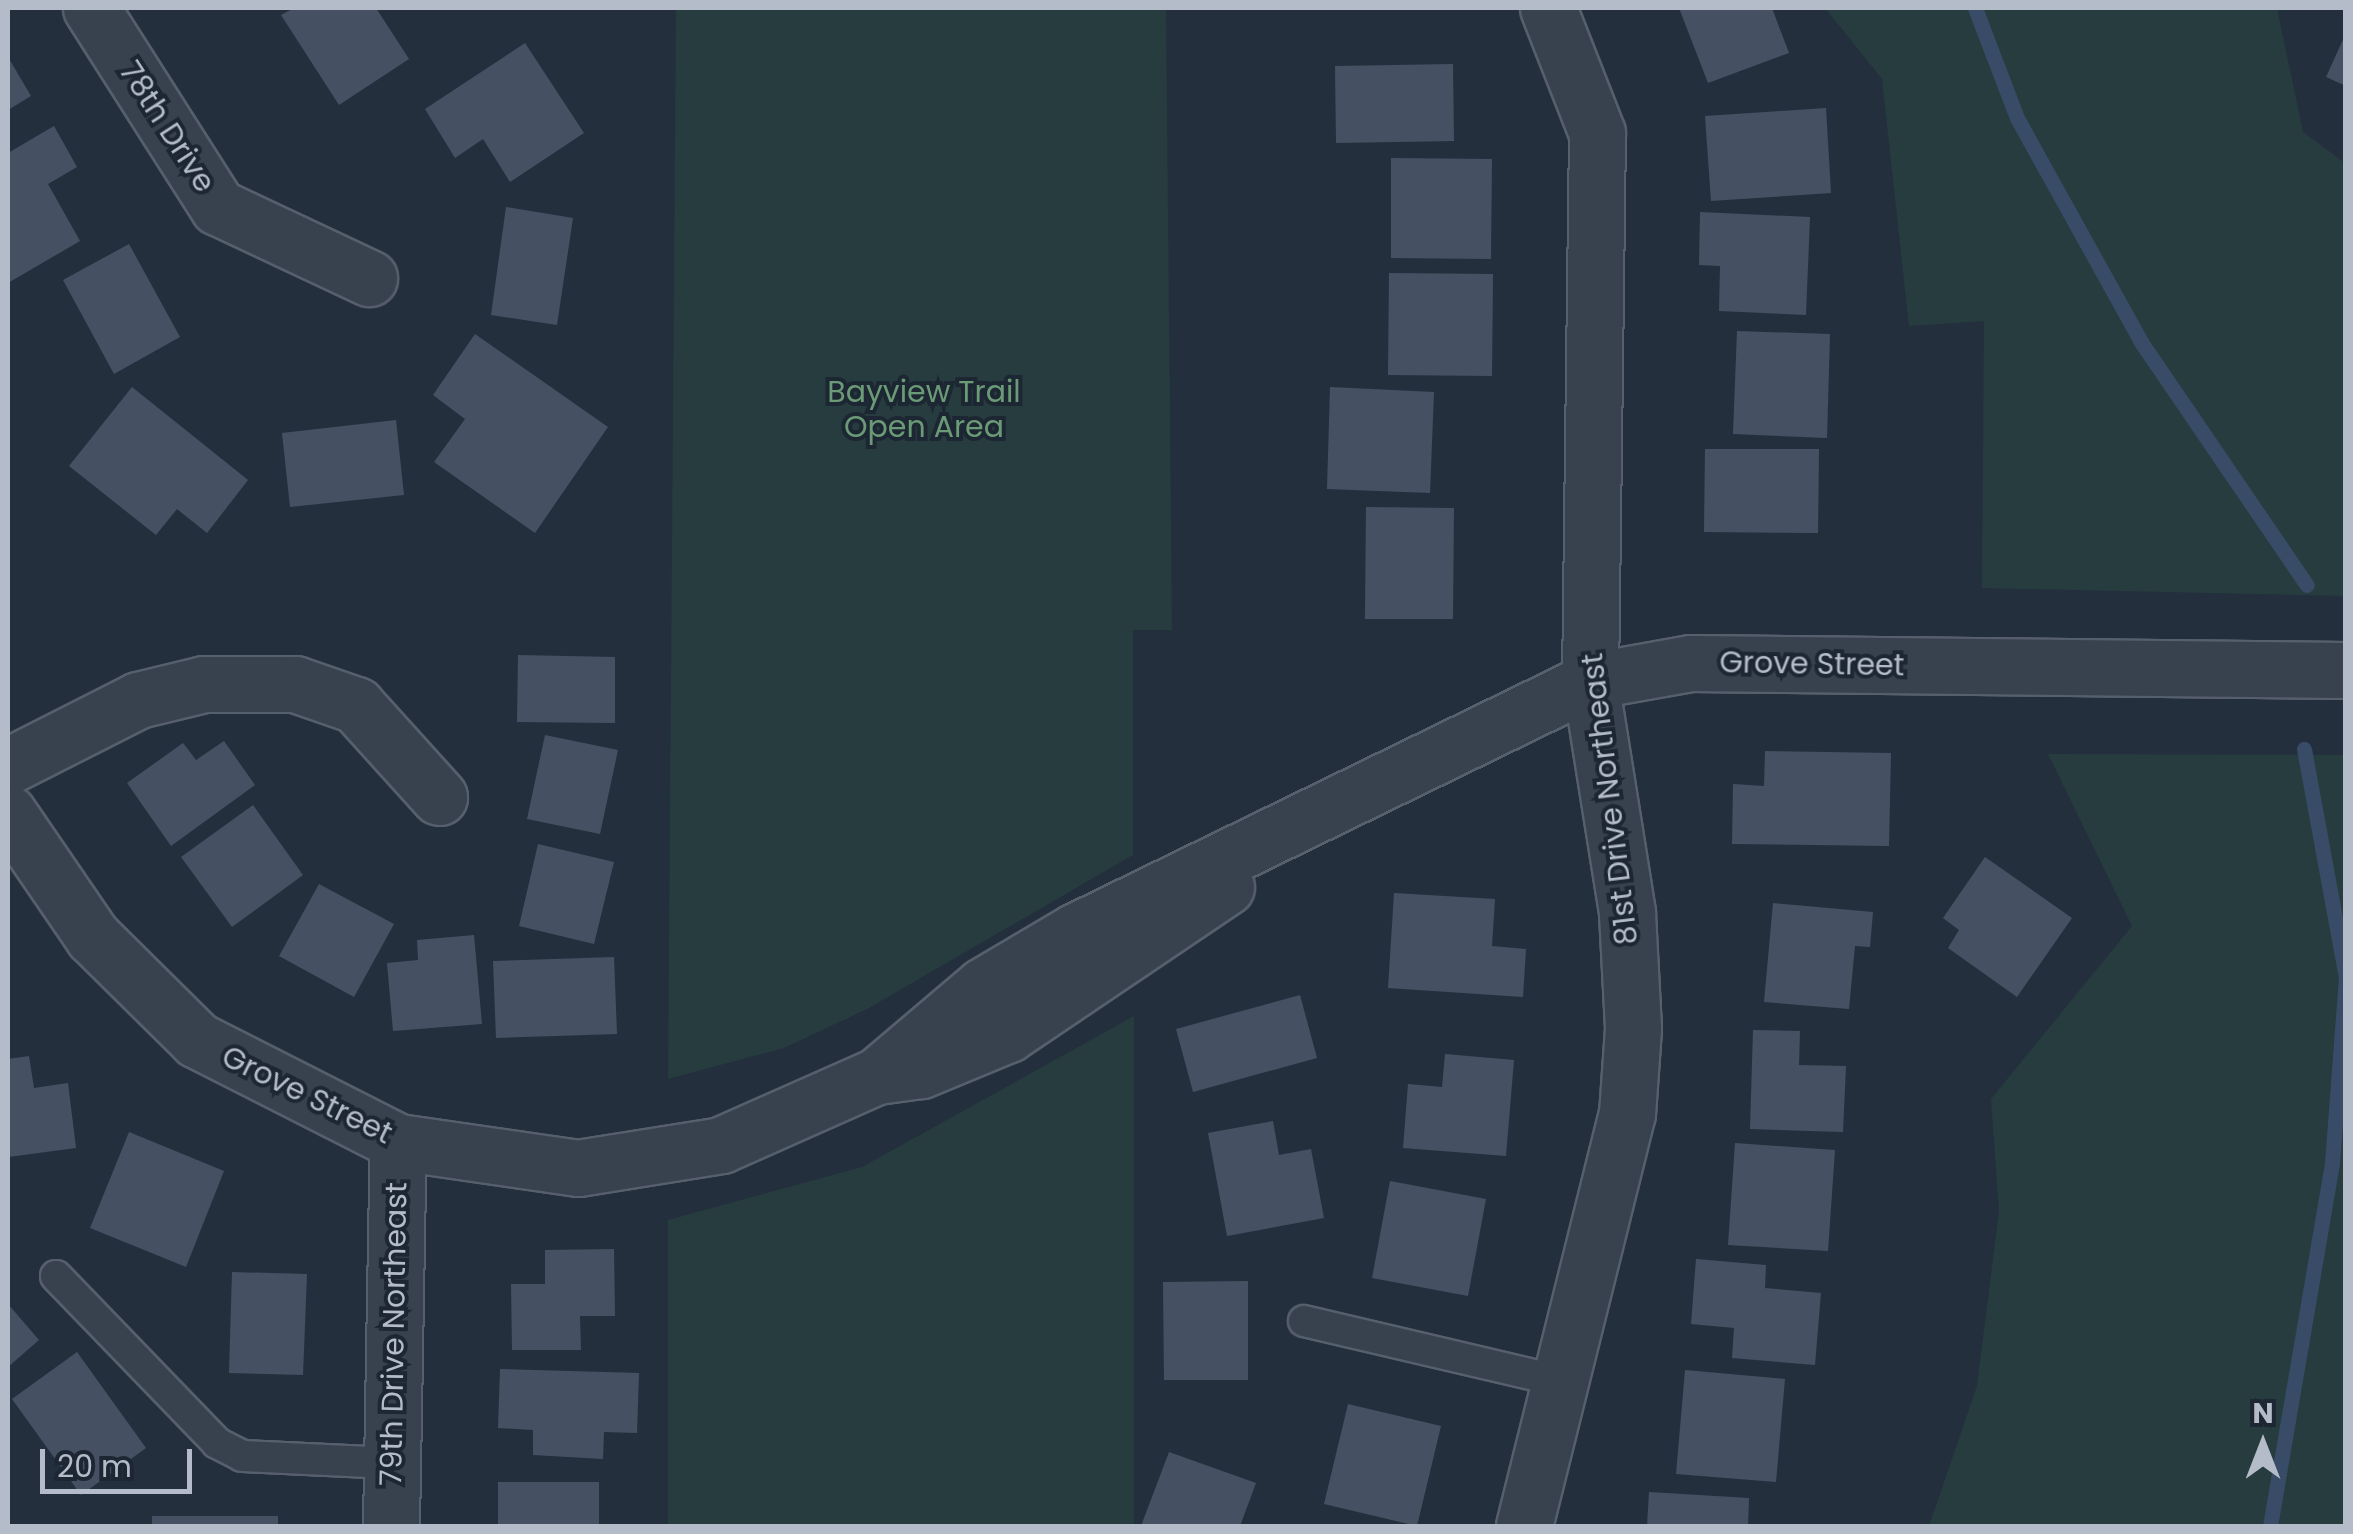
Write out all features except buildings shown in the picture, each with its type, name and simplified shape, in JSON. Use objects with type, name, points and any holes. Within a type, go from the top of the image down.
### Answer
[{"type":"street","name":"78th Drive","points":[[91,8],[218,206],[370,278]]},
{"type":"street","name":"81st Drive Northeast","points":[[1524,1526],[1628,1114],[1633,1028],[1628,912],[1590,680],[1597,133],[1548,8]]},
{"type":"street","name":"Grove Street","points":[[8,813],[93,937],[197,1040],[398,1142],[578,1168],[721,1145],[878,1076],[983,986],[1060,940],[1314,821],[1590,680],[1691,663],[2346,670]]},
{"type":"street","points":[[8,766],[138,700],[204,684],[278,683],[356,705],[439,797]]},
{"type":"street","name":"79th Drive Northeast","points":[[391,1526],[398,1142]]},
{"type":"lane","points":[[56,1276],[217,1444],[242,1456],[391,1463]]},
{"type":"lane","points":[[1304,1321],[1560,1380]]},
{"type":"green space","name":"Bayview Trail Open Area","points":[[676,8],[1166,8],[1172,630],[1133,630],[1133,855],[867,1009],[784,1048],[668,1079]]},
{"type":"green space","points":[[1825,8],[2277,8],[2303,132],[2345,163],[2345,596],[1982,588],[1984,321],[1909,326],[1882,79]]},
{"type":"green space","points":[[2048,754],[2345,755],[2345,1526],[1929,1526],[1977,1386],[1999,1211],[1991,1099],[2132,926]]},
{"type":"green space","points":[[1134,1016],[1134,1526],[668,1526],[668,1220],[862,1167]]},
{"type":"waterway","points":[[1975,8],[2017,118],[2141,342],[2307,585]]},
{"type":"waterway","points":[[2304,749],[2346,977]]},
{"type":"waterway","points":[[2270,1526],[2332,1163],[2346,978]]}]
